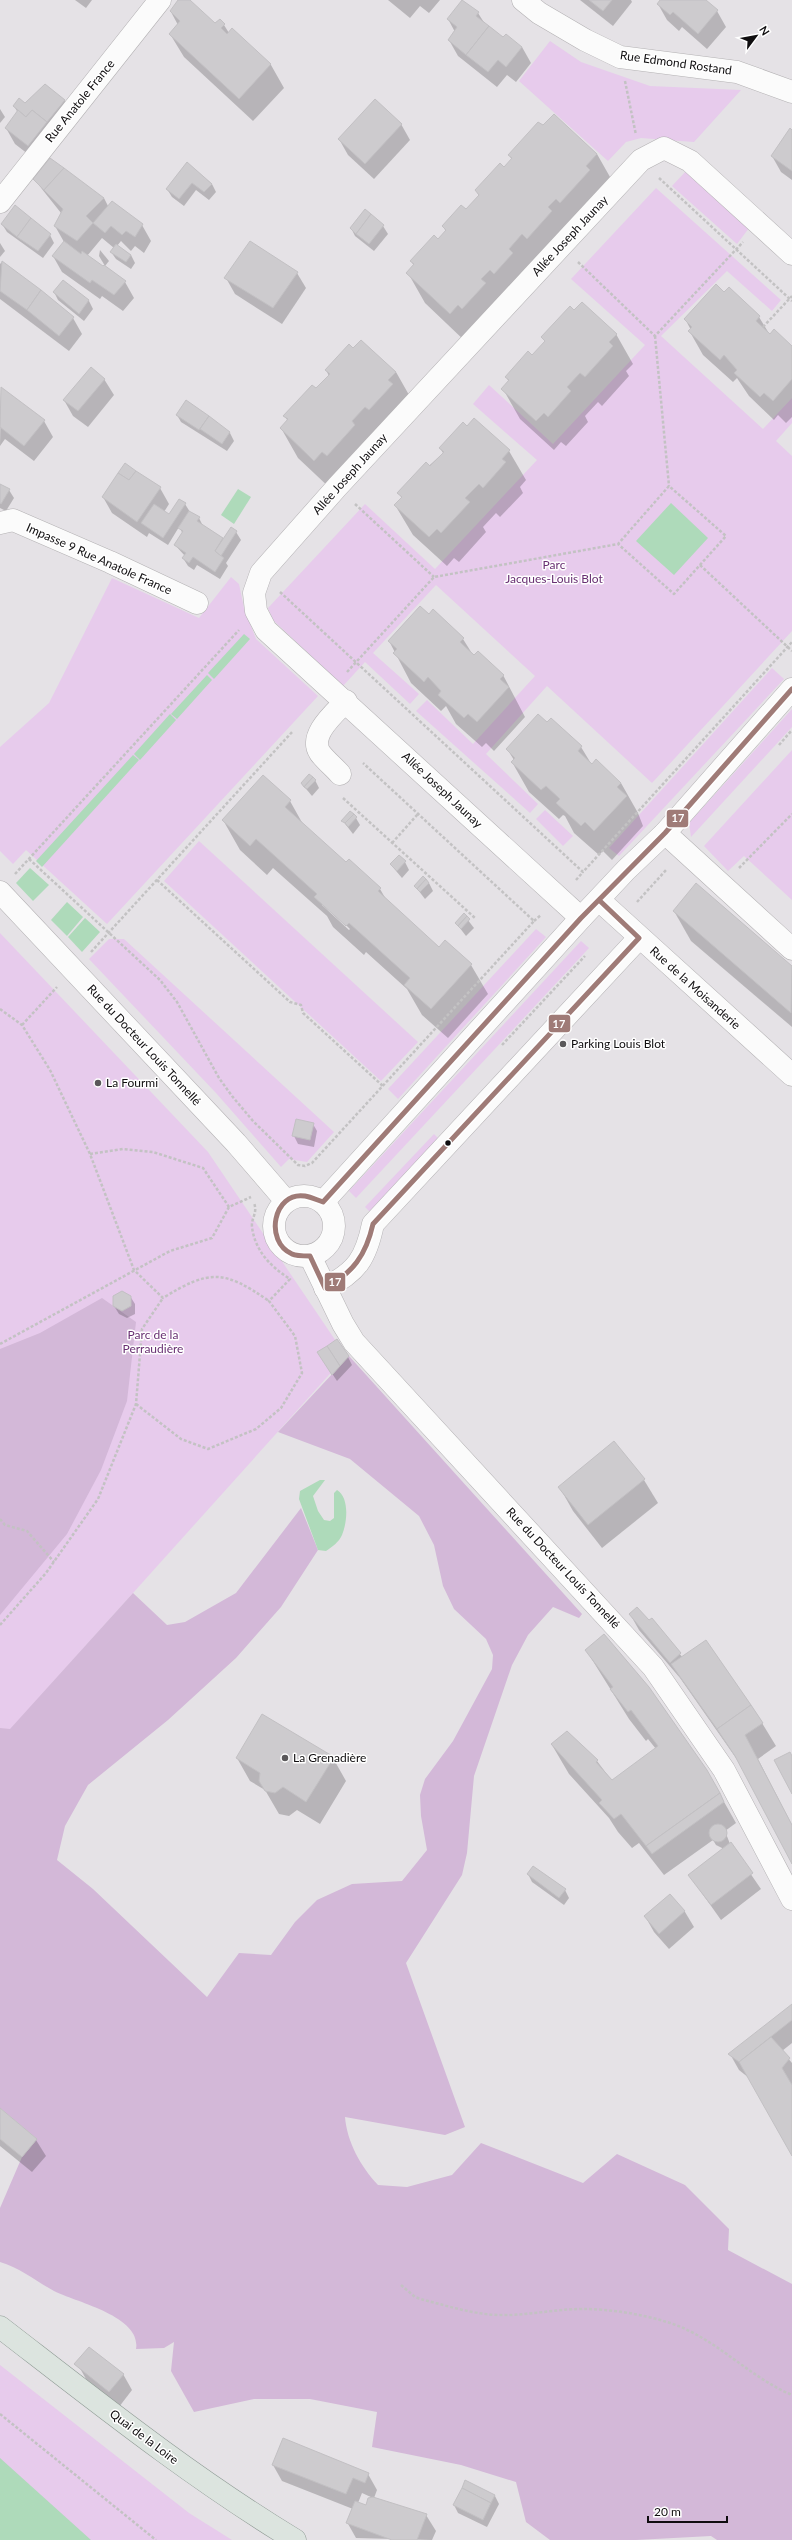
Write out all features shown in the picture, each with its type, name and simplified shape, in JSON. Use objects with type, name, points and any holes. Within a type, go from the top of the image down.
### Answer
[{"type":"main road","name":"Quai de la Loire","points":[[0,2327],[184,2468],[239,2506],[294,2540]]},
{"type":"street","name":"Rue Anatole France","points":[[0,202],[160,0]]},
{"type":"street","name":"Rue Edmond Rostand","points":[[523,0],[539,13],[585,40],[620,57],[737,72],[792,92]]},
{"type":"street","name":"Allée Joseph Jaunay","points":[[581,918],[339,695],[266,630],[256,611],[254,593],[261,573],[343,482],[641,160],[664,148],[690,161],[792,254]]},
{"type":"street","name":"Impasse 9 Rue Anatole France","points":[[0,523],[13,520],[110,562],[197,603]]},
{"type":"street","points":[[323,1202],[581,918],[626,870],[665,833],[792,690]]},
{"type":"street","points":[[339,695],[317,740],[320,752],[340,774]]},
{"type":"street","points":[[665,833],[792,949]]},
{"type":"street","name":"Rue du Docteur Louis Tonnellé","points":[[0,892],[236,1142],[286,1200]]},
{"type":"street","name":"Rue de la Moisanderie","points":[[599,900],[639,938],[790,1068]]},
{"type":"street","points":[[325,1288],[341,1280],[356,1267],[368,1249],[373,1224],[639,938]]},
{"type":"street","points":[[305,1195],[323,1202],[330,1211],[333,1232],[330,1242],[322,1250],[310,1256],[294,1255],[286,1250],[275,1235],[275,1216],[286,1200],[305,1195]]},
{"type":"street","name":"Rue du Docteur Louis Tonnellé","points":[[310,1256],[343,1324],[354,1342],[653,1667],[724,1770],[792,1899]]},
{"type":"path","points":[[620,57],[641,160],[791,300]]},
{"type":"path","points":[[655,336],[736,250]]},
{"type":"path","points":[[581,254],[576,260],[655,336],[669,486],[726,536],[674,594],[618,544]]},
{"type":"path","points":[[763,327],[791,300],[792,296]]},
{"type":"path","points":[[339,695],[357,662],[434,577],[618,544],[669,486]]},
{"type":"path","points":[[349,509],[360,498]]},
{"type":"path","points":[[354,504],[434,577]]},
{"type":"path","points":[[700,565],[792,651]]},
{"type":"path","points":[[360,760],[534,921],[384,1087],[312,1164],[305,1166],[298,1165],[253,1121],[232,1096],[219,1078],[177,1002],[169,991],[29,859],[256,611],[277,589],[583,872],[792,642]]},
{"type":"path","points":[[22,1025],[158,880],[295,729]]},
{"type":"path","points":[[339,795],[474,918]]},
{"type":"path","points":[[392,843],[418,814]]},
{"type":"path","points":[[723,887],[792,814]]},
{"type":"path","points":[[158,880],[290,1002],[299,1004],[303,1013],[384,1087]]},
{"type":"path","points":[[0,1010],[22,1025],[50,1070],[90,1154],[134,1270],[163,1298]]},
{"type":"path","points":[[90,1154],[123,1149],[153,1152],[203,1168],[229,1206]]},
{"type":"path","points":[[0,1344],[170,1251],[212,1238],[229,1206],[251,1197],[256,1210],[252,1226],[258,1249],[273,1269],[290,1279],[269,1301]]},
{"type":"path","points":[[0,1625],[54,1562],[98,1499],[136,1404],[142,1329],[163,1298],[191,1280],[218,1276],[246,1285],[269,1301],[295,1336],[302,1373],[281,1408],[256,1429],[208,1449],[181,1439],[136,1404]]},
{"type":"path","points":[[0,1519],[5,1525],[27,1531],[54,1562]]},
{"type":"path","points":[[401,2285],[424,2300],[478,2314],[528,2315],[583,2309],[633,2314],[667,2322],[692,2331],[754,2374],[792,2395]]},
{"type":"path","points":[[0,2414],[156,2540]]},
{"type":"green space","points":[[550,41],[581,62],[650,86],[741,90],[694,142],[641,138],[626,142],[608,161],[519,81]]},
{"type":"green space","points":[[688,169],[749,228],[737,244],[672,186]]},
{"type":"green space","name":"Parc Jacques-Louis Blot","points":[[656,188],[781,300],[772,311],[727,271],[661,336],[763,429],[792,398],[792,423],[776,441],[792,456],[792,631],[652,783],[547,686],[486,754],[538,804],[530,813],[416,711],[427,700],[473,744],[535,676],[436,585],[373,653],[419,694],[410,704],[365,662],[343,686],[273,620],[268,608],[365,504],[435,569],[537,460],[473,404],[489,385],[553,444],[645,345],[571,279]]},
{"type":"green space","points":[[231,577],[239,584],[244,608],[256,639],[318,696],[107,924],[26,850],[13,864],[0,851],[0,747],[49,703],[112,578],[199,618]]},
{"type":"green space","points":[[772,668],[784,679],[619,856],[609,848]]},
{"type":"green space","points":[[792,709],[792,727],[691,837],[689,823]]},
{"type":"green space","points":[[792,750],[792,900],[744,856],[728,871],[704,846]]},
{"type":"green space","points":[[545,810],[573,836],[563,846],[536,819]]},
{"type":"green space","points":[[199,841],[418,1042],[381,1081],[164,881]]},
{"type":"green space","points":[[536,929],[546,937],[398,1099],[388,1089]]},
{"type":"green space","name":"Parc de la Perraudière","points":[[0,933],[208,1152],[346,1356],[0,1741]]},
{"type":"green space","points":[[109,939],[124,939],[334,1132],[307,1162],[289,1159],[281,1167],[216,1093],[89,959]]},
{"type":"green space","points":[[581,941],[589,948],[356,1198],[349,1191]]},
{"type":"green space","points":[[434,1134],[440,1140],[371,1213],[365,1207]]},
{"type":"green space","points":[[0,2365],[189,2513],[232,2540],[0,2540]]},
{"type":"shaded area","points":[[238,489],[251,497],[234,524],[221,515]]},
{"type":"shaded area","points":[[671,503],[708,538],[674,575],[636,541]]},
{"type":"shaded area","points":[[244,634],[250,639],[214,679],[208,673]]},
{"type":"shaded area","points":[[207,675],[212,680],[177,719],[171,714]]},
{"type":"shaded area","points":[[170,714],[176,720],[140,760],[134,754]]},
{"type":"shaded area","points":[[133,755],[139,760],[42,867],[36,861]]},
{"type":"shaded area","points":[[30,868],[49,885],[33,901],[16,883]]},
{"type":"shaded area","points":[[67,902],[83,917],[67,936],[51,920]]},
{"type":"shaded area","points":[[85,918],[100,932],[82,952],[68,937]]},
{"type":"shaded area","points":[[102,1298],[136,1322],[127,1401],[101,1470],[67,1534],[0,1615],[0,1349],[40,1333]]},
{"type":"shaded area","points":[[349,1356],[582,1614],[579,1618],[553,1607],[528,1635],[512,1665],[474,1776],[467,1853],[462,1875],[406,1963],[465,2127],[445,2135],[345,2117],[346,2126],[352,2145],[366,2170],[378,2185],[407,2187],[452,2175],[481,2143],[583,2183],[617,2154],[685,2185],[729,2229],[728,2250],[792,2284],[792,2540],[717,2540],[711,2536],[636,2540],[550,2540],[526,2522],[516,2482],[461,2465],[372,2447],[377,2412],[310,2399],[254,2399],[194,2412],[171,2371],[174,2342],[164,2348],[136,2349],[135,2337],[129,2328],[118,2319],[91,2305],[54,2291],[21,2271],[0,2262],[0,2208],[22,2157],[37,2139],[0,2108],[0,1728],[10,1729],[133,1593],[167,1625],[185,1622],[236,1593],[301,1508],[318,1550],[281,1607],[236,1658],[168,1720],[88,1785],[65,1826],[57,1860],[93,1889],[207,1997],[239,1953],[271,1955],[295,1922],[317,1900],[352,1884],[402,1881],[427,1850],[421,1816],[420,1795],[425,1779],[453,1741],[492,1669],[493,1655],[486,1639],[454,1609],[443,1586],[434,1545],[419,1516],[350,1459],[278,1432]]},
{"type":"shaded area","points":[[320,1480],[325,1480],[313,1496],[318,1511],[324,1520],[330,1521],[334,1518],[334,1493],[337,1490],[344,1499],[346,1505],[346,1518],[341,1538],[326,1551],[318,1550],[299,1499],[300,1491]]},
{"type":"shaded area","points":[[0,2458],[91,2540],[0,2540]]},
{"type":"building","points":[[178,0],[190,0],[215,23],[220,19],[225,24],[221,28],[227,34],[232,28],[271,64],[239,99],[169,34],[180,21],[170,11]]},
{"type":"building","points":[[462,0],[479,12],[476,16],[489,26],[466,55],[448,40],[457,27],[447,19]]},
{"type":"building","points":[[589,0],[612,0],[603,11]]},
{"type":"building","points":[[660,0],[706,0],[718,10],[698,34],[673,12],[670,15],[657,4]]},
{"type":"building","points":[[489,26],[503,37],[506,34],[522,47],[506,67],[498,60],[488,72],[466,55]]},
{"type":"building","points":[[45,84],[65,100],[47,122],[32,110],[26,117],[13,106],[19,98],[25,103]]},
{"type":"building","points":[[375,99],[402,124],[365,164],[338,139]]},
{"type":"building","points":[[18,110],[26,117],[32,110],[47,122],[28,146],[5,128]]},
{"type":"building","points":[[554,114],[597,154],[586,166],[590,170],[560,203],[556,199],[548,207],[552,211],[527,239],[522,234],[509,249],[513,253],[494,274],[490,270],[481,279],[486,283],[462,309],[458,305],[450,314],[406,273],[414,264],[410,261],[434,235],[438,239],[446,230],[442,226],[461,205],[466,209],[479,195],[475,190],[500,163],[504,167],[512,158],[508,155],[538,122],[543,125]]},
{"type":"building","points":[[790,128],[792,130],[792,171],[771,156]]},
{"type":"building","points":[[50,158],[64,168],[44,190],[33,179]]},
{"type":"building","points":[[187,162],[212,184],[204,192],[192,183],[179,199],[166,189]]},
{"type":"building","points":[[64,168],[104,198],[86,216],[93,223],[77,241],[54,226],[63,209],[44,190]]},
{"type":"building","points":[[112,201],[143,224],[135,237],[126,231],[122,235],[111,226],[105,233],[93,223]]},
{"type":"building","points":[[15,205],[31,218],[17,237],[1,224]]},
{"type":"building","points":[[365,209],[371,214],[356,234],[350,228]]},
{"type":"building","points":[[371,214],[384,225],[369,244],[356,234]]},
{"type":"building","points":[[31,218],[51,234],[38,251],[17,237]]},
{"type":"building","points":[[64,241],[81,254],[82,251],[126,281],[114,295],[92,280],[90,283],[52,256]]},
{"type":"building","points":[[250,241],[298,272],[273,308],[224,278]]},
{"type":"building","points":[[116,244],[131,255],[126,262],[110,252]]},
{"type":"building","points":[[2,261],[41,290],[27,310],[0,291]]},
{"type":"building","points":[[63,280],[89,300],[79,314],[53,292]]},
{"type":"building","points":[[716,284],[724,292],[729,287],[760,316],[756,321],[770,334],[774,329],[792,346],[792,379],[773,401],[764,393],[760,397],[734,373],[737,370],[724,355],[720,360],[688,331],[692,327],[684,319]]},
{"type":"building","points":[[41,290],[74,317],[59,336],[27,310]]},
{"type":"building","points":[[582,302],[617,334],[609,342],[613,346],[585,377],[580,373],[567,387],[571,391],[548,417],[544,413],[536,421],[501,389],[509,380],[505,377],[528,351],[532,355],[545,341],[541,337],[570,306],[574,310]]},
{"type":"building","points":[[361,340],[396,372],[388,380],[393,384],[369,410],[365,407],[352,421],[355,425],[327,456],[322,452],[314,461],[280,428],[288,419],[283,416],[312,385],[316,388],[330,374],[325,370],[349,344],[353,348]]},
{"type":"building","points":[[91,367],[105,379],[78,411],[63,400]]},
{"type":"building","points":[[1,387],[45,420],[24,446],[0,427]]},
{"type":"building","points":[[186,400],[209,416],[199,430],[176,415]]},
{"type":"building","points":[[209,416],[230,432],[222,444],[200,429]]},
{"type":"building","points":[[474,418],[510,450],[502,459],[506,462],[483,488],[479,484],[465,498],[470,502],[441,533],[437,529],[429,537],[394,505],[402,497],[397,493],[426,462],[430,466],[444,452],[439,448],[463,422],[467,426]]},
{"type":"building","points":[[125,463],[136,471],[129,480],[118,473]]},
{"type":"building","points":[[136,471],[161,487],[137,522],[102,497],[118,473],[129,480]]},
{"type":"building","points":[[0,484],[10,489],[1,504],[0,503]]},
{"type":"building","points":[[179,499],[186,503],[163,538],[141,523],[154,504],[169,514]]},
{"type":"building","points":[[189,511],[200,517],[197,521],[223,538],[215,551],[224,558],[215,572],[193,557],[189,563],[182,558],[186,553],[174,545],[183,531],[178,528]]},
{"type":"building","points":[[231,527],[237,531],[221,556],[215,551]]},
{"type":"building","points":[[420,606],[429,614],[433,609],[464,638],[460,642],[474,655],[478,651],[504,675],[500,679],[509,687],[477,722],[468,714],[464,718],[438,695],[441,691],[428,677],[424,682],[393,653],[397,649],[388,641]]},
{"type":"building","points":[[538,714],[547,722],[551,718],[582,746],[578,751],[592,764],[596,759],[621,783],[617,787],[627,796],[594,831],[585,822],[581,826],[556,803],[560,799],[546,786],[541,790],[511,762],[515,758],[506,749]]},
{"type":"building","points":[[309,774],[313,777],[304,787],[301,783]]},
{"type":"building","points":[[263,775],[291,800],[285,807],[346,862],[349,859],[381,888],[378,891],[439,947],[445,940],[472,964],[431,1009],[404,985],[410,978],[349,923],[346,926],[314,897],[317,894],[256,839],[250,846],[222,820]]},
{"type":"building","points":[[313,777],[316,780],[307,789],[304,787]]},
{"type":"building","points":[[350,811],[354,814],[345,823],[341,821]]},
{"type":"building","points":[[354,814],[357,817],[348,827],[345,823]]},
{"type":"building","points":[[399,855],[406,861],[397,871],[390,864]]},
{"type":"building","points":[[423,876],[426,879],[417,889],[414,886]]},
{"type":"building","points":[[426,879],[429,883],[420,892],[417,889]]},
{"type":"building","points":[[696,883],[792,966],[791,1013],[673,911]]},
{"type":"building","points":[[464,913],[467,916],[458,926],[455,923]]},
{"type":"building","points":[[467,916],[470,919],[461,929],[458,926]]},
{"type":"building","points":[[296,1119],[314,1123],[310,1140],[292,1136]]},
{"type":"building","points":[[122,1291],[131,1296],[131,1306],[122,1311],[113,1306],[113,1296]]},
{"type":"building","points":[[337,1339],[349,1356],[340,1366],[327,1346]]},
{"type":"building","points":[[327,1346],[340,1366],[332,1375],[317,1352]]},
{"type":"building","points":[[614,1441],[645,1479],[588,1525],[558,1487]]},
{"type":"building","points":[[637,1607],[649,1620],[652,1618],[681,1653],[670,1663],[629,1614]]},
{"type":"building","points":[[604,1634],[649,1687],[707,1770],[720,1793],[646,1846],[621,1814],[614,1819],[599,1803],[602,1800],[551,1744],[567,1731],[598,1760],[596,1762],[612,1780],[658,1746],[631,1710],[628,1712],[610,1689],[613,1687],[585,1650]]},
{"type":"building","points":[[706,1640],[751,1705],[717,1729],[671,1664]]},
{"type":"building","points":[[751,1705],[763,1723],[745,1735],[792,1825],[792,1864],[735,1756],[717,1729]]},
{"type":"building","name":"La Grenadière","points":[[262,1714],[334,1757],[306,1802],[283,1787],[275,1793],[265,1791],[259,1781],[260,1773],[236,1758]]},
{"type":"building","points":[[790,1752],[792,1756],[792,1794],[774,1760]]},
{"type":"building","points":[[720,1793],[724,1802],[652,1854],[646,1846]]},
{"type":"building","points":[[718,1824],[724,1827],[727,1833],[724,1839],[718,1842],[712,1839],[709,1833],[712,1827]]},
{"type":"building","points":[[731,1842],[753,1873],[711,1905],[688,1875]]},
{"type":"building","points":[[533,1866],[566,1889],[559,1898],[527,1874]]},
{"type":"building","points":[[670,1894],[685,1911],[659,1934],[644,1916]]},
{"type":"building","points":[[792,2004],[792,2020],[739,2062],[728,2054]]},
{"type":"building","points":[[771,2037],[790,2058],[782,2068],[792,2085],[792,2156],[739,2062]]},
{"type":"building","points":[[0,2108],[37,2139],[22,2157],[0,2139]]},
{"type":"building","points":[[89,2347],[124,2374],[109,2392],[74,2364]]},
{"type":"building","points":[[283,2438],[369,2473],[365,2483],[353,2478],[346,2494],[272,2465]]},
{"type":"building","points":[[465,2480],[495,2495],[491,2503],[462,2488]]},
{"type":"building","points":[[462,2488],[491,2503],[483,2520],[453,2505]]},
{"type":"building","points":[[373,2497],[427,2514],[417,2540],[392,2540],[346,2523],[355,2501],[366,2505],[368,2498]]},
{"type":"transit line","name":"17","points":[[599,900],[639,938],[373,1224],[366,1245],[357,1262],[343,1276],[325,1288],[310,1256],[298,1256],[283,1248],[275,1229],[279,1209],[286,1201],[294,1197],[305,1196],[323,1202],[581,918],[665,833],[792,689]]},
{"type":"place","name":"Parking Louis Blot","points":[[563,1044]]},
{"type":"place","name":"La Fourmi","points":[[98,1083]]},
{"type":"place","name":"La Grenadière","points":[[285,1758]]}]
